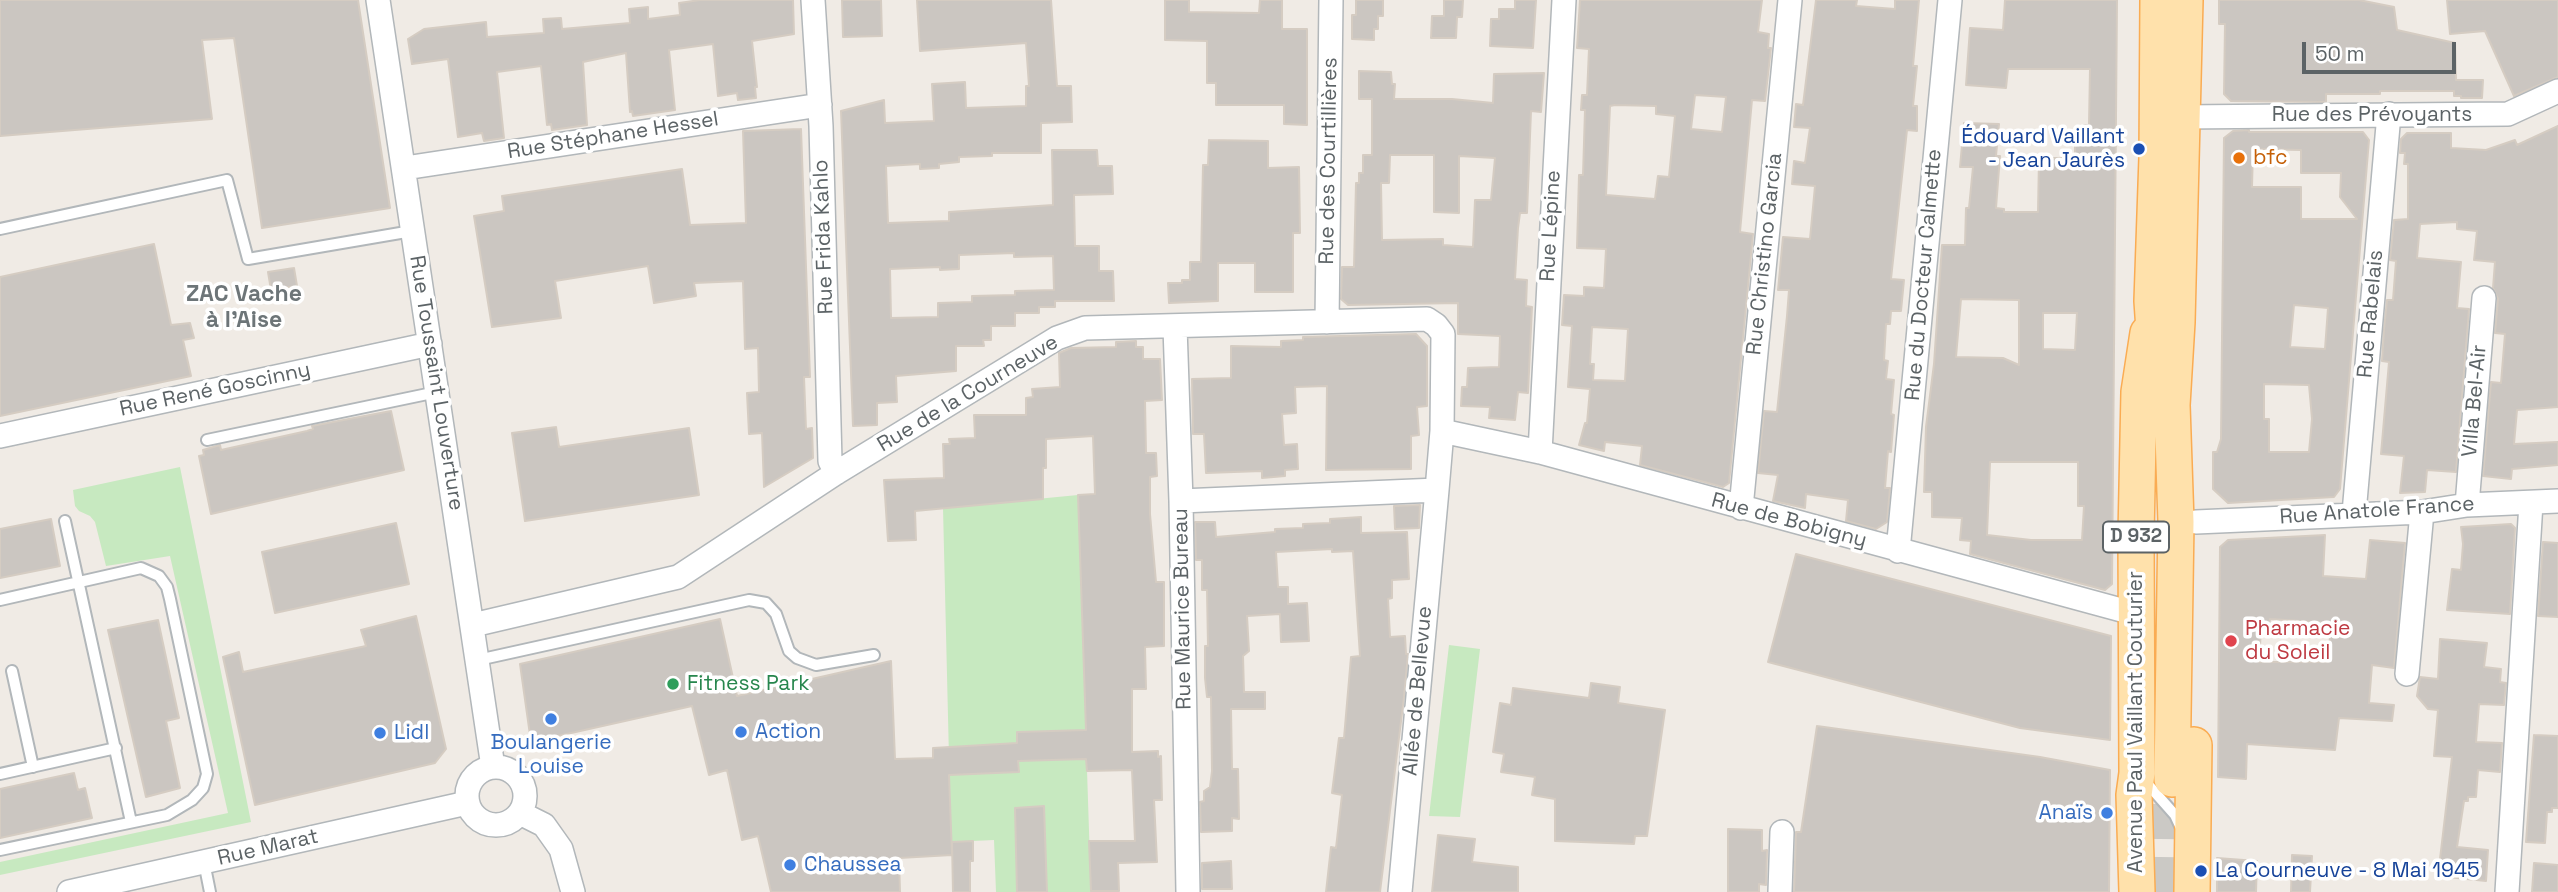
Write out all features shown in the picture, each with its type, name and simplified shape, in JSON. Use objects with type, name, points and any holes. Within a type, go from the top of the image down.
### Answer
[{"type":"main road","name":"Avenue Paul Vaillant Couturier","points":[[2158,0],[2157,157],[2165,312],[2189,403],[2196,522],[2192,892]]},
{"type":"main road","name":"Avenue Paul Vaillant Couturier","points":[[2137,892],[2134,795],[2157,774],[2158,389],[2182,117],[2185,0]]},
{"type":"main road","name":"Avenue Paul Vaillant Couturier","points":[[2157,774],[2136,614],[2139,392],[2165,312]]},
{"type":"street","name":"Rue Toussaint Louverture","points":[[379,0],[493,767]]},
{"type":"street","name":"Rue Frida Kahlo","points":[[813,0],[820,105],[830,461],[836,473]]},
{"type":"street","name":"Rue des Courtillières","points":[[1326,322],[1331,0]]},
{"type":"street","name":"Rue Lépine","points":[[1540,452],[1564,0]]},
{"type":"street","name":"Rue Christino Garcia","points":[[1741,508],[1790,0]]},
{"type":"street","name":"Rue du Docteur Calmette","points":[[1898,551],[1950,0]]},
{"type":"street","name":"Rue des Prévoyants","points":[[2182,117],[2508,114],[2558,91]]},
{"type":"street","name":"Rue Stéphane Hessel","points":[[405,168],[820,105]]},
{"type":"street","name":"Rue Rabelais","points":[[2354,513],[2389,114]]},
{"type":"street","name":"Villa Bel-Air","points":[[2466,505],[2484,298]]},
{"type":"street","name":"Rue de la Courneuve","points":[[473,625],[678,577],[836,473],[1056,338],[1085,328],[1427,319],[1443,334],[1442,431]]},
{"type":"street","name":"Rue Maurice Bureau","points":[[1175,327],[1188,892]]},
{"type":"street","name":"Rue René Goscinny","points":[[0,436],[430,344]]},
{"type":"street","name":"Rue de Bobigny","points":[[1442,431],[1540,452],[2136,614]]},
{"type":"street","name":"Allée de Bellevue","points":[[1399,892],[1442,431]]},
{"type":"street","points":[[1181,501],[1437,490]]},
{"type":"street","name":"Rue Anatole France","points":[[2196,522],[2422,512],[2466,505],[2558,501]]},
{"type":"street","points":[[2507,892],[2531,503]]},
{"type":"street","points":[[2407,674],[2422,512]]},
{"type":"street","points":[[493,767],[511,771],[523,786],[524,805],[513,820],[495,826],[477,819],[467,803],[469,783],[483,770],[493,767]]},
{"type":"street","name":"Rue Marat","points":[[69,892],[467,803]]},
{"type":"street","points":[[520,813],[544,825],[561,849],[573,892]]},
{"type":"street","points":[[1780,892],[1782,832]]},
{"type":"lane","points":[[0,229],[227,180],[248,259],[412,231]]},
{"type":"lane","points":[[207,440],[437,392]]},
{"type":"lane","points":[[65,521],[131,822]]},
{"type":"lane","points":[[0,600],[141,568],[159,576],[167,587],[207,774],[203,788],[181,809],[167,815],[0,850]]},
{"type":"lane","points":[[478,660],[748,600],[766,603],[776,614],[789,651],[797,658],[816,665],[874,655]]},
{"type":"lane","points":[[12,671],[33,767]]},
{"type":"lane","points":[[0,774],[116,748]]},
{"type":"lane","points":[[2157,774],[2183,831],[2181,892]]},
{"type":"lane","points":[[204,862],[210,892]]},
{"type":"green space","points":[[180,467],[251,822],[0,875],[0,862],[228,813],[170,556],[106,566],[95,522],[75,506],[73,490]]},
{"type":"green space","points":[[1078,495],[1091,892],[996,892],[994,840],[951,842],[943,508]]},
{"type":"green space","points":[[1449,645],[1480,649],[1460,817],[1429,816]]},
{"type":"building","points":[[0,0],[358,0],[390,208],[262,228],[234,38],[202,40],[212,119],[0,136]]},
{"type":"building","points":[[700,0],[793,0],[794,34],[752,41],[756,98],[738,100],[737,93],[718,96],[713,44],[669,50],[675,110],[633,116],[632,111],[630,112],[626,53],[583,62],[587,125],[552,130],[551,124],[547,125],[541,66],[497,72],[504,138],[484,141],[482,133],[458,137],[448,59],[412,64],[408,39],[424,29],[486,22],[487,37],[544,33],[543,19],[561,18],[562,29],[630,23],[629,9],[648,7],[648,19],[680,15],[679,3]]},
{"type":"building","points":[[842,0],[881,0],[882,36],[843,37]]},
{"type":"building","points":[[917,0],[1051,0],[1057,86],[1071,86],[1072,122],[1041,123],[1041,153],[992,153],[992,156],[959,157],[959,162],[939,164],[939,168],[920,169],[920,164],[886,166],[888,223],[949,221],[949,212],[1053,205],[1052,150],[1097,150],[1098,166],[1112,166],[1113,194],[1074,195],[1075,246],[1099,246],[1099,271],[1113,271],[1114,301],[1055,301],[1055,307],[1039,307],[1039,313],[1015,313],[1015,326],[991,326],[991,340],[983,340],[984,346],[956,346],[956,371],[896,376],[897,402],[877,403],[877,425],[853,426],[841,111],[884,100],[885,123],[934,121],[932,84],[965,82],[966,108],[1026,106],[1026,86],[1029,86],[1026,43],[920,51]],"holes":[[[1014,253],[1014,257],[1053,256],[1054,290],[1015,291],[1015,295],[972,296],[972,302],[938,303],[938,317],[891,318],[890,269],[959,269],[959,255]]]},
{"type":"building","points":[[1165,0],[1189,0],[1189,12],[1259,13],[1260,0],[1282,0],[1282,29],[1307,29],[1307,125],[1284,124],[1284,105],[1216,105],[1216,83],[1207,83],[1207,41],[1165,40]]},
{"type":"building","points":[[1356,0],[1383,0],[1383,16],[1378,16],[1378,29],[1374,29],[1374,40],[1352,39],[1352,15],[1356,15]]},
{"type":"building","points":[[1444,0],[1463,0],[1462,17],[1457,17],[1456,38],[1431,38],[1432,16],[1444,16]]},
{"type":"building","points":[[1515,0],[1536,0],[1533,48],[1490,46],[1491,19],[1499,19],[1499,9],[1515,9]]},
{"type":"building","points":[[1580,0],[1762,0],[1758,32],[1769,34],[1768,48],[1771,48],[1765,101],[1752,100],[1740,232],[1753,234],[1729,483],[1723,487],[1640,465],[1642,446],[1605,442],[1604,451],[1579,445],[1587,423],[1590,389],[1568,387],[1572,326],[1562,325],[1564,295],[1584,296],[1584,287],[1604,288],[1606,249],[1577,248],[1579,175],[1583,175],[1585,110],[1581,110],[1582,95],[1587,95],[1589,49],[1577,48]],"holes":[[[1695,95],[1726,97],[1722,132],[1691,129]],[[1610,106],[1656,106],[1656,114],[1675,116],[1669,177],[1658,176],[1655,199],[1606,195]],[[1592,327],[1628,329],[1625,381],[1593,380],[1594,364],[1590,364]]]},
{"type":"building","points":[[1816,0],[1857,0],[1856,6],[1895,9],[1895,0],[1919,0],[1913,66],[1917,66],[1913,106],[1917,106],[1917,131],[1907,130],[1891,279],[1904,280],[1901,311],[1891,311],[1890,324],[1886,324],[1886,379],[1894,380],[1891,452],[1888,451],[1885,488],[1890,488],[1887,522],[1876,529],[1846,521],[1848,500],[1806,494],[1805,508],[1773,501],[1778,475],[1758,473],[1764,411],[1777,412],[1789,290],[1778,290],[1783,237],[1810,239],[1815,186],[1792,184],[1794,161],[1805,163],[1810,128],[1794,127],[1796,104],[1803,105]]},
{"type":"building","points":[[2005,0],[2117,0],[2112,584],[2105,590],[1970,554],[1971,541],[1960,540],[1962,518],[1932,517],[1932,492],[1924,492],[1926,427],[1934,364],[1942,245],[1965,245],[1966,208],[1969,208],[1973,167],[1960,167],[1964,123],[1999,124],[1996,156],[2000,156],[1996,208],[2004,209],[2004,212],[2038,212],[2039,158],[2075,158],[2075,134],[2083,134],[2084,125],[2089,125],[2090,69],[2008,69],[2006,88],[1966,85],[1970,28],[2003,30]],"holes":[[[1961,299],[2019,300],[2019,365],[2003,358],[1956,357]],[[2043,313],[2077,313],[2075,350],[2043,349]],[[1990,462],[2078,462],[2078,506],[2084,506],[2082,540],[2031,540],[1987,535]]]},
{"type":"building","points":[[2219,0],[2359,0],[2394,7],[2397,30],[2455,43],[2456,80],[2483,80],[2482,98],[2461,98],[2454,96],[2454,91],[2380,91],[2380,94],[2326,94],[2326,102],[2231,101],[2224,94],[2225,24],[2219,24]]},
{"type":"building","points":[[2447,0],[2558,0],[2558,77],[2514,96],[2485,31],[2450,34]]},
{"type":"building","points":[[1359,71],[1391,72],[1392,84],[1395,84],[1394,99],[1452,99],[1493,103],[1494,74],[1544,73],[1541,112],[1531,111],[1527,213],[1520,213],[1518,228],[1515,279],[1527,280],[1526,306],[1532,307],[1528,393],[1518,392],[1515,420],[1489,418],[1490,407],[1461,406],[1462,387],[1467,387],[1468,368],[1499,367],[1500,336],[1458,334],[1458,303],[1348,305],[1341,299],[1342,267],[1354,267],[1356,183],[1359,183],[1359,173],[1363,173],[1363,155],[1372,155],[1372,99],[1359,99]],"holes":[[[1390,155],[1434,155],[1434,212],[1459,213],[1459,156],[1495,158],[1491,200],[1475,200],[1473,247],[1443,245],[1443,239],[1382,240],[1381,183],[1389,183]]]},
{"type":"building","points":[[2558,126],[2558,407],[2517,410],[2514,444],[2558,442],[2558,465],[2512,469],[2511,479],[2483,476],[2491,382],[2501,383],[2505,334],[2495,333],[2498,299],[2493,288],[2495,262],[2474,260],[2477,231],[2457,229],[2457,222],[2420,224],[2417,258],[2461,262],[2457,308],[2469,309],[2456,472],[2427,470],[2425,492],[2400,493],[2404,456],[2381,454],[2389,362],[2382,361],[2384,329],[2387,300],[2393,300],[2396,261],[2390,260],[2394,220],[2408,219],[2408,164],[2404,164],[2405,153],[2400,153],[2401,139],[2407,133],[2451,133],[2451,148],[2486,150],[2515,140],[2517,145]]},
{"type":"building","points":[[801,129],[810,377],[804,377],[806,429],[812,428],[813,458],[764,487],[762,433],[749,434],[747,393],[759,392],[758,348],[745,349],[743,281],[694,283],[696,296],[654,303],[648,266],[555,281],[561,318],[492,327],[474,216],[504,211],[502,196],[682,169],[690,225],[746,223],[743,131]]},
{"type":"building","points":[[2233,131],[2363,132],[2369,140],[2340,489],[2334,497],[2228,503],[2213,489],[2213,452],[2217,452],[2221,439],[2224,138]],"holes":[[[2253,149],[2301,150],[2301,173],[2341,173],[2340,197],[2357,219],[2301,219],[2301,187],[2252,187]],[[2294,305],[2328,308],[2325,349],[2290,347]],[[2264,384],[2309,385],[2312,419],[2309,452],[2269,452],[2269,419],[2264,419]]]},
{"type":"building","points":[[1209,140],[1268,141],[1268,168],[1299,167],[1300,233],[1293,233],[1293,292],[1255,292],[1255,263],[1218,263],[1218,301],[1169,303],[1168,283],[1190,280],[1190,262],[1201,262],[1203,165],[1208,165]]},
{"type":"building","points":[[154,244],[171,325],[190,323],[194,338],[183,340],[191,376],[0,416],[0,277]]},
{"type":"building","points":[[294,268],[297,286],[271,290],[268,272]]},
{"type":"building","points":[[1416,334],[1427,346],[1427,406],[1417,407],[1419,435],[1411,436],[1411,469],[1326,470],[1327,386],[1295,387],[1296,413],[1282,414],[1284,445],[1297,444],[1298,469],[1285,470],[1285,476],[1262,478],[1262,471],[1206,473],[1204,434],[1193,434],[1192,379],[1231,378],[1231,346],[1281,347],[1281,341],[1303,340],[1303,337]]},
{"type":"building","points":[[1136,341],[1136,347],[1143,347],[1143,359],[1160,359],[1162,400],[1145,401],[1146,453],[1156,453],[1157,476],[1150,477],[1150,514],[1156,582],[1164,582],[1164,646],[1145,647],[1146,689],[1132,689],[1132,752],[1158,751],[1158,757],[1161,756],[1162,800],[1154,800],[1157,862],[1118,863],[1119,891],[1091,891],[1089,841],[1135,841],[1132,770],[1087,771],[1086,759],[1018,761],[1019,772],[949,775],[952,855],[899,858],[900,892],[771,892],[758,836],[742,840],[727,770],[709,775],[692,706],[531,742],[520,664],[720,619],[737,696],[891,661],[895,759],[933,758],[933,748],[1017,743],[1017,732],[1086,730],[1078,495],[1095,494],[1093,436],[1046,439],[1043,499],[915,511],[916,540],[888,541],[884,480],[944,478],[943,444],[950,444],[949,439],[975,438],[974,415],[1026,415],[1026,398],[1033,397],[1032,389],[1060,387],[1059,353],[1071,348],[1116,347],[1116,342]]},
{"type":"building","points":[[391,411],[404,470],[211,514],[199,456],[204,455],[203,450],[220,445],[221,450],[307,431],[313,429],[312,426]]},
{"type":"building","points":[[556,427],[559,447],[689,428],[699,495],[525,521],[512,433]]},
{"type":"building","points":[[1420,505],[1419,528],[1395,529],[1394,506]]},
{"type":"building","points":[[1361,517],[1361,533],[1407,532],[1409,579],[1392,580],[1392,598],[1388,599],[1390,637],[1405,636],[1408,654],[1404,697],[1380,892],[1326,892],[1331,847],[1336,848],[1342,795],[1332,793],[1339,738],[1344,738],[1351,657],[1360,656],[1353,551],[1332,552],[1332,549],[1276,552],[1278,587],[1288,587],[1288,604],[1307,603],[1309,641],[1281,642],[1280,614],[1247,616],[1249,651],[1243,656],[1244,692],[1265,692],[1265,709],[1231,709],[1232,769],[1238,769],[1239,819],[1232,818],[1232,831],[1201,832],[1200,802],[1204,801],[1204,791],[1210,787],[1212,771],[1211,697],[1207,697],[1205,678],[1205,646],[1208,646],[1207,590],[1202,590],[1202,560],[1196,560],[1195,522],[1215,522],[1216,537],[1275,532],[1275,529],[1303,528],[1303,524],[1330,523],[1330,519]]},
{"type":"building","points":[[51,519],[60,566],[0,578],[0,529]]},
{"type":"building","points":[[396,523],[409,584],[275,613],[262,552]]},
{"type":"building","points":[[2511,524],[2515,528],[2510,614],[2447,610],[2452,569],[2461,570],[2461,527]]},
{"type":"building","points":[[2325,535],[2323,576],[2366,579],[2370,540],[2405,543],[2394,668],[2372,665],[2369,703],[2394,705],[2392,721],[2339,718],[2335,750],[2247,744],[2246,779],[2218,777],[2220,547],[2228,540]],"holes":[[[2270,619],[2331,623],[2328,662],[2259,662],[2261,629],[2269,629]]]},
{"type":"building","points":[[2543,542],[2558,543],[2558,617],[2538,616]]},
{"type":"building","points":[[1796,554],[2111,636],[2110,740],[2020,728],[1768,662]]},
{"type":"building","points":[[416,616],[446,749],[435,763],[255,805],[223,657],[239,652],[243,672],[366,646],[361,630]]},
{"type":"building","points":[[158,620],[179,718],[166,721],[180,788],[146,797],[108,630]]},
{"type":"building","points":[[2440,639],[2487,643],[2484,667],[2501,669],[2500,682],[2506,683],[2504,705],[2479,704],[2476,742],[2502,743],[2500,772],[2478,770],[2476,797],[2468,797],[2468,801],[2464,801],[2457,847],[2488,850],[2486,881],[2438,876],[2452,757],[2434,756],[2438,710],[2428,709],[2417,696],[2420,677],[2438,679]]},
{"type":"building","points":[[1591,683],[1620,687],[1618,703],[1665,710],[1647,836],[1635,836],[1634,844],[1555,841],[1555,799],[1532,795],[1535,777],[1501,772],[1504,754],[1493,752],[1500,703],[1511,705],[1513,688],[1589,698]]},
{"type":"building","points":[[1817,726],[2040,757],[2110,770],[2109,892],[1794,892],[1796,832],[1801,832]]},
{"type":"building","points":[[2534,735],[2558,736],[2558,808],[2547,812],[2545,843],[2526,842]]},
{"type":"building","points":[[74,773],[78,790],[85,788],[92,818],[0,838],[0,789]]},
{"type":"building","points":[[1044,806],[1047,892],[1017,892],[1015,808]]},
{"type":"building","points":[[1728,829],[1762,830],[1762,851],[1767,850],[1766,885],[1759,884],[1759,892],[1728,892]]},
{"type":"building","points":[[1438,835],[1475,839],[1472,862],[1518,867],[1518,892],[1432,892]]},
{"type":"building","points":[[973,841],[970,892],[953,892],[952,842]]},
{"type":"building","points":[[2292,855],[2312,856],[2310,892],[2291,892]]},
{"type":"building","points":[[2217,858],[2257,861],[2256,892],[2217,892]]},
{"type":"building","points":[[1231,861],[1232,889],[1202,889],[1202,863]]},
{"type":"building","points":[[2534,863],[2558,865],[2558,892],[2532,892]]},
{"type":"tunnel","points":[[2159,892],[2161,768]]},
{"type":"place","name":"Édouard Vaillant - Jean Jaurès","points":[[2139,149]]},
{"type":"place","name":"bfc","points":[[2239,158]]},
{"type":"place","name":"Pharmacie du Soleil","points":[[2231,641]]},
{"type":"place","name":"Fitness Park","points":[[673,684]]},
{"type":"place","name":"Boulangerie Louise","points":[[551,719]]},
{"type":"place","name":"Action","points":[[741,732]]},
{"type":"place","name":"Lidl","points":[[380,733]]},
{"type":"place","name":"Anaïs","points":[[2107,813]]},
{"type":"place","name":"Chaussea","points":[[790,865]]},
{"type":"place","name":"La Courneuve - 8 Mai 1945","points":[[2201,871]]},
{"type":"district","name":"ZAC Vache à l'Aise","points":[[244,308]]}]
